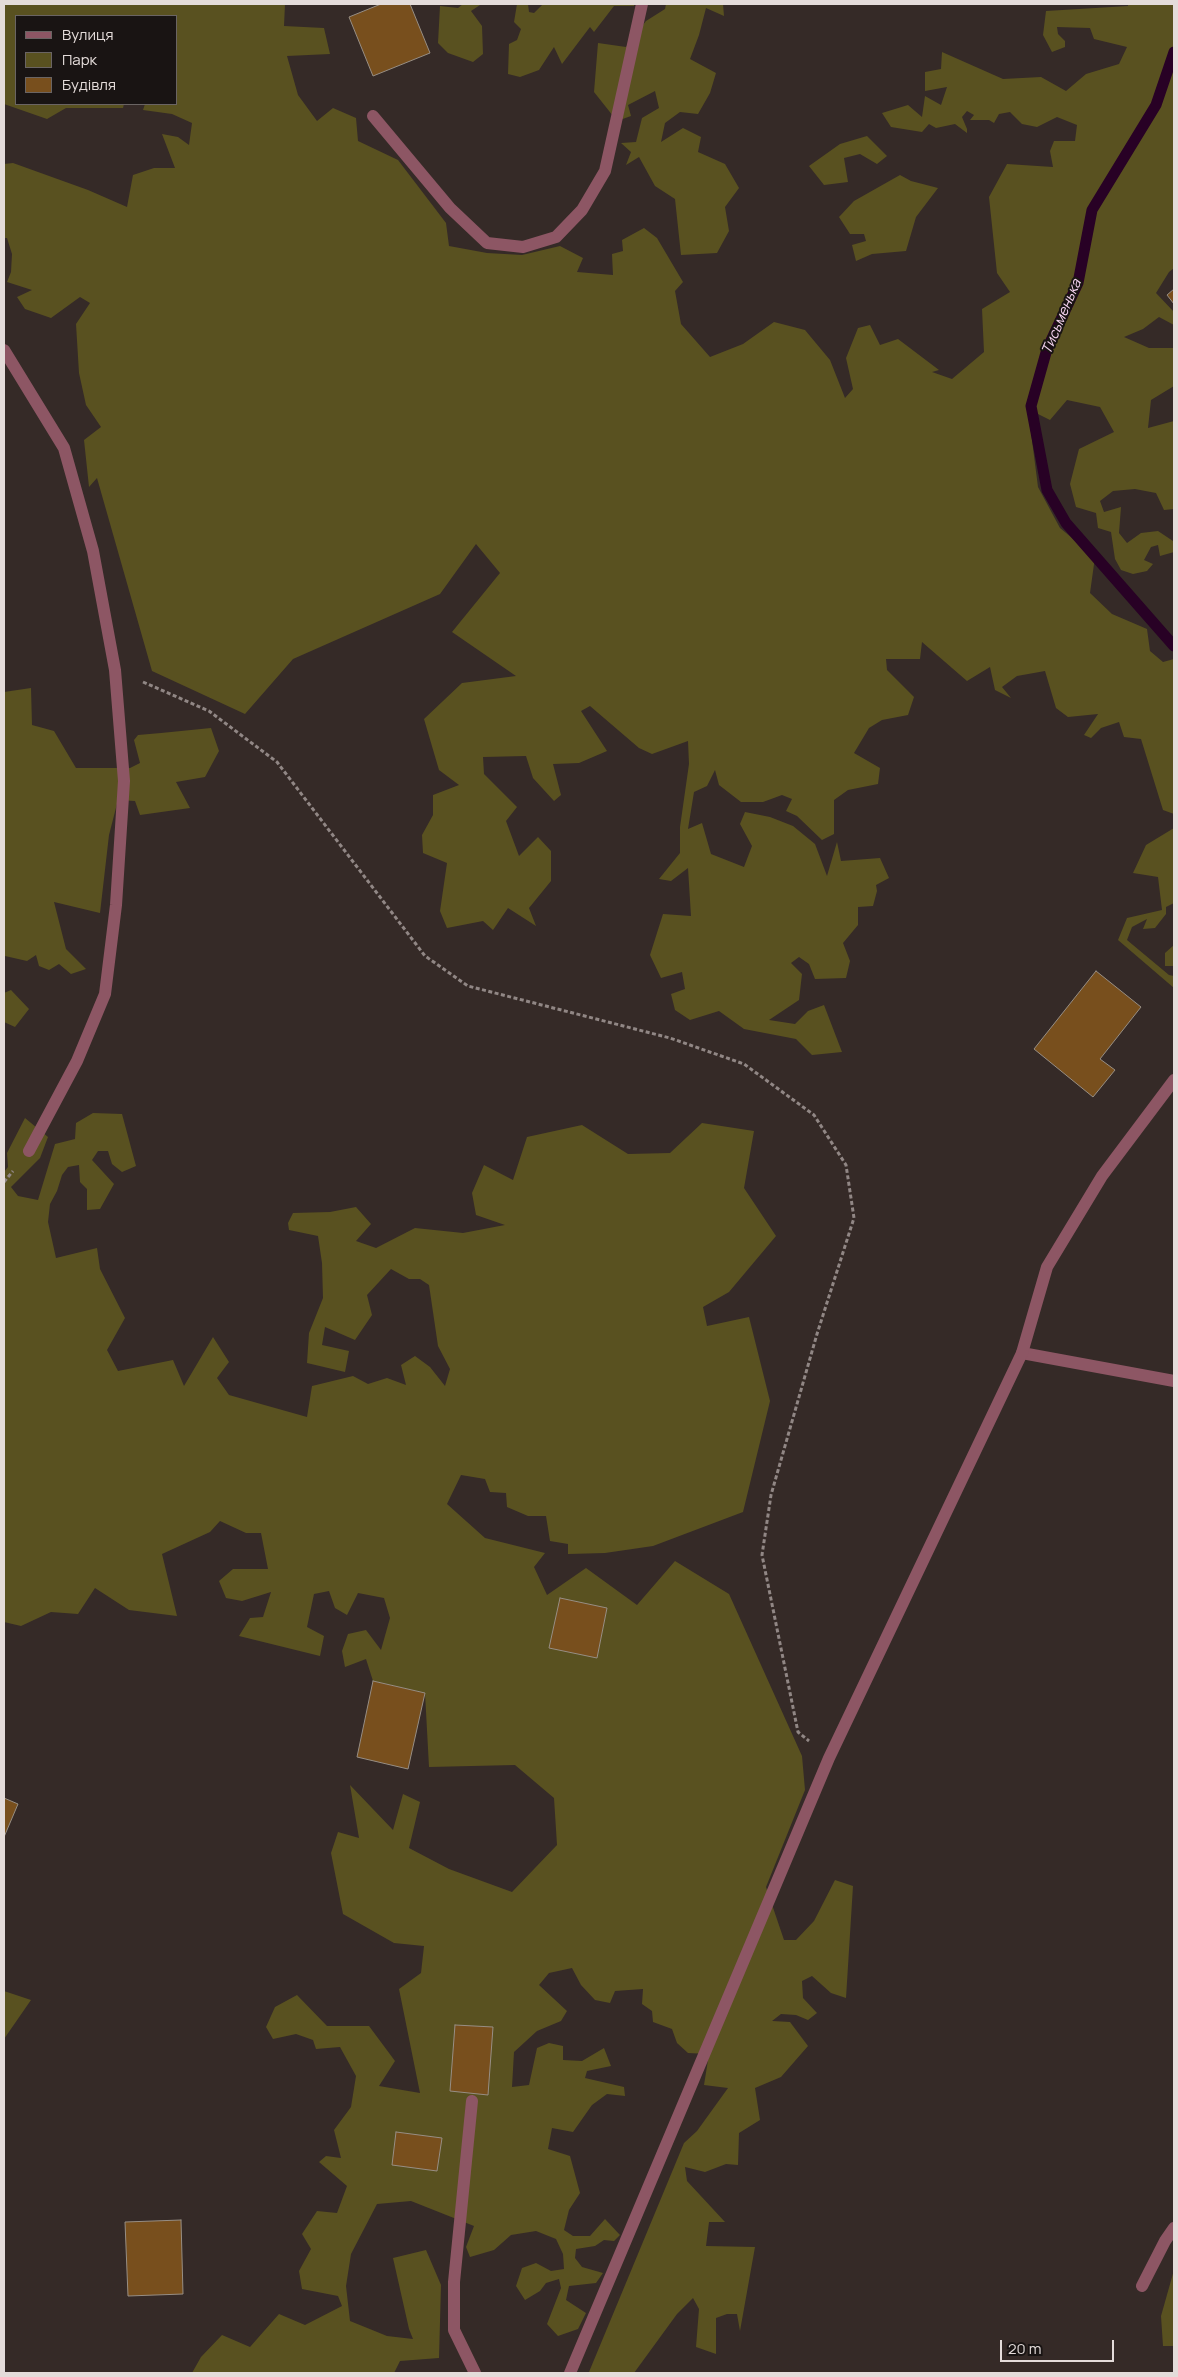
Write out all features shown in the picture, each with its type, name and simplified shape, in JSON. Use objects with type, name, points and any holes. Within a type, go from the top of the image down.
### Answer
[{"type":"street","points":[[373,116],[450,208],[487,243],[523,247],[556,237],[582,210],[605,171],[642,4]]},
{"type":"street","points":[[4,350],[64,448],[93,551],[115,670],[124,781],[116,905],[105,994],[77,1062],[29,1151]]},
{"type":"street","points":[[570,2373],[829,1758],[1022,1352],[1047,1267],[1102,1176],[1174,1080]]},
{"type":"street","points":[[1022,1352],[1174,1381]]},
{"type":"street","points":[[472,2101],[454,2282],[454,2330],[475,2373]]},
{"type":"street","points":[[1142,2286],[1165,2241],[1174,2228]]},
{"type":"path","points":[[115,670],[209,711],[277,762],[425,956],[468,986],[670,1038],[744,1064],[814,1115],[846,1166],[854,1218],[817,1334],[771,1495],[762,1555],[798,1732],[829,1758]]},
{"type":"green space","points":[[4,4],[285,4],[284,26],[324,28],[330,54],[287,56],[298,95],[317,121],[333,108],[356,118],[358,141],[398,160],[446,223],[449,246],[487,253],[522,255],[560,246],[583,258],[577,272],[613,275],[612,254],[623,251],[622,240],[644,228],[657,238],[683,282],[675,291],[681,324],[710,357],[743,344],[774,322],[805,330],[830,360],[845,398],[853,389],[846,358],[858,328],[870,325],[880,345],[898,339],[939,370],[932,372],[952,379],[984,352],[982,309],[1010,292],[997,273],[989,197],[1007,164],[1053,167],[1050,151],[1054,141],[1075,141],[1077,125],[1057,117],[1037,127],[1022,124],[1010,112],[999,114],[994,123],[989,120],[970,120],[974,115],[967,111],[962,117],[967,133],[955,124],[936,128],[929,124],[922,132],[891,127],[882,113],[908,105],[922,117],[925,96],[941,105],[947,87],[925,91],[925,72],[941,69],[942,52],[1003,79],[1041,77],[1066,91],[1086,74],[1119,64],[1127,47],[1094,39],[1090,28],[1057,27],[1058,34],[1065,41],[1065,47],[1052,52],[1043,35],[1046,11],[1128,6],[1128,4],[1174,4],[1174,268],[1169,272],[1156,293],[1174,312],[1174,325],[1159,317],[1143,329],[1124,337],[1149,348],[1174,348],[1174,386],[1151,400],[1148,428],[1174,421],[1174,509],[1164,510],[1156,493],[1135,489],[1113,491],[1100,501],[1104,512],[1121,507],[1119,533],[1127,543],[1141,533],[1158,531],[1173,541],[1174,552],[1160,556],[1158,545],[1151,547],[1144,560],[1153,564],[1147,571],[1133,574],[1121,570],[1115,559],[1111,532],[1098,528],[1096,513],[1076,507],[1070,484],[1079,449],[1114,432],[1100,407],[1067,400],[1050,420],[1028,409],[1038,487],[1060,528],[1095,557],[1090,593],[1112,614],[1147,629],[1150,651],[1163,662],[1174,659],[1174,814],[1163,810],[1141,739],[1124,737],[1119,722],[1101,728],[1091,738],[1084,735],[1098,714],[1068,717],[1056,708],[1045,671],[1017,676],[1002,687],[1011,698],[995,690],[990,667],[967,681],[922,642],[920,659],[886,659],[887,670],[914,697],[908,715],[882,720],[869,728],[854,753],[880,768],[878,784],[848,790],[834,800],[834,834],[822,840],[797,816],[786,811],[792,799],[782,795],[763,802],[741,802],[719,785],[715,770],[707,786],[694,792],[688,829],[702,823],[711,854],[744,867],[752,846],[740,824],[745,812],[770,817],[793,826],[815,844],[827,876],[837,842],[841,861],[880,858],[889,878],[876,885],[877,891],[873,906],[858,907],[858,925],[843,943],[850,961],[846,978],[815,979],[809,964],[799,957],[791,963],[802,974],[799,1000],[769,1020],[795,1024],[808,1011],[824,1005],[842,1052],[812,1055],[796,1039],[744,1029],[719,1011],[690,1020],[675,1010],[671,994],[685,989],[682,972],[661,978],[650,955],[663,914],[691,916],[688,868],[671,881],[659,879],[680,853],[680,827],[689,764],[688,741],[652,754],[639,748],[590,706],[581,711],[607,751],[579,763],[553,764],[561,795],[554,801],[533,778],[526,756],[483,757],[484,774],[517,807],[506,821],[519,856],[538,837],[551,851],[551,881],[529,908],[536,926],[508,908],[493,930],[483,921],[447,928],[440,911],[447,863],[423,853],[422,835],[433,815],[433,795],[459,785],[439,770],[424,719],[462,683],[516,676],[452,632],[500,573],[476,544],[440,594],[293,659],[245,714],[152,671],[97,478],[89,487],[84,440],[101,427],[86,405],[79,373],[76,324],[90,303],[80,297],[51,318],[25,309],[17,297],[32,290],[7,282],[11,272],[12,254],[7,238],[4,238],[4,164],[13,163],[88,190],[127,207],[133,175],[154,168],[175,168],[162,134],[178,137],[189,145],[192,123],[172,114],[143,110],[145,105],[178,105],[178,15],[15,15],[15,105],[124,105],[123,108],[66,108],[47,119],[4,104]]},
{"type":"green space","points":[[463,4],[480,5],[471,11],[482,26],[483,54],[473,62],[448,53],[438,43],[440,6],[458,8]]},
{"type":"green space","points":[[517,4],[528,4],[529,12],[534,13],[543,4],[634,4],[634,6],[614,6],[594,32],[590,27],[562,64],[554,47],[539,70],[520,77],[508,74],[509,44],[517,40],[521,29],[514,22]]},
{"type":"green space","points":[[666,4],[723,4],[724,16],[706,8],[690,59],[716,73],[710,93],[698,114],[680,112],[665,123],[661,142],[683,128],[701,137],[698,152],[725,164],[739,188],[725,207],[729,231],[717,253],[681,255],[675,199],[655,186],[639,157],[626,165],[631,152],[621,143],[636,142],[642,118],[659,108],[655,91],[628,105],[631,116],[617,121],[594,92],[598,43],[626,47],[646,21],[665,9]]},
{"type":"green space","points":[[867,136],[887,156],[877,164],[860,154],[844,158],[848,182],[824,185],[809,166],[840,144]]},
{"type":"green space","points":[[900,175],[911,181],[938,188],[916,217],[906,251],[872,254],[856,261],[852,245],[866,241],[864,234],[850,234],[839,217],[854,201]]},
{"type":"green space","points":[[31,688],[32,725],[54,731],[76,768],[130,768],[140,763],[134,740],[138,735],[211,728],[219,751],[205,777],[176,782],[190,808],[140,815],[135,801],[118,800],[109,835],[100,913],[54,902],[66,949],[86,969],[71,974],[59,964],[49,970],[39,966],[36,955],[27,961],[5,956],[4,951],[4,692]]},
{"type":"green space","points":[[1174,828],[1174,903],[1166,907],[1166,914],[1155,928],[1143,929],[1147,919],[1132,927],[1127,940],[1169,975],[1174,976],[1174,988],[1118,940],[1127,918],[1162,910],[1158,877],[1133,873],[1146,845]]},
{"type":"green space","points":[[1174,945],[1174,966],[1165,966],[1165,953]]},
{"type":"green space","points":[[11,990],[29,1009],[15,1027],[4,1022],[4,993]]},
{"type":"green space","points":[[93,1113],[122,1114],[136,1166],[122,1172],[112,1164],[108,1151],[98,1151],[92,1160],[114,1184],[100,1209],[87,1210],[87,1189],[80,1182],[79,1165],[68,1167],[62,1175],[50,1204],[48,1222],[56,1258],[97,1248],[100,1269],[125,1318],[107,1350],[118,1371],[173,1360],[184,1386],[213,1337],[229,1362],[217,1378],[229,1395],[307,1417],[312,1386],[353,1376],[368,1384],[387,1378],[406,1385],[401,1365],[415,1356],[430,1367],[445,1386],[450,1369],[438,1346],[429,1285],[420,1279],[409,1279],[391,1269],[367,1295],[372,1315],[355,1340],[325,1327],[322,1345],[349,1351],[345,1372],[307,1363],[309,1333],[323,1298],[322,1263],[318,1236],[289,1230],[288,1223],[293,1213],[330,1212],[356,1207],[371,1224],[356,1241],[376,1248],[415,1228],[463,1233],[505,1225],[476,1215],[472,1193],[484,1165],[513,1180],[527,1137],[582,1125],[628,1154],[670,1153],[702,1123],[754,1131],[744,1188],[776,1236],[729,1292],[703,1307],[707,1326],[749,1317],[770,1401],[743,1512],[653,1546],[605,1553],[568,1554],[568,1544],[550,1541],[546,1516],[528,1516],[507,1507],[506,1493],[490,1492],[485,1479],[461,1475],[447,1504],[485,1538],[545,1553],[534,1567],[547,1595],[586,1568],[637,1605],[675,1561],[729,1594],[802,1756],[805,1790],[766,1887],[784,1940],[796,1940],[814,1921],[835,1880],[853,1886],[846,1998],[831,1993],[812,1976],[802,1981],[803,1998],[817,2013],[808,2020],[796,2015],[781,2014],[772,2021],[790,2022],[808,2046],[781,2077],[755,2088],[760,2120],[739,2133],[738,2165],[726,2164],[705,2172],[685,2167],[687,2181],[725,2222],[709,2222],[706,2246],[755,2247],[740,2331],[737,2314],[727,2314],[716,2318],[716,2354],[696,2347],[699,2309],[693,2298],[677,2314],[634,2373],[589,2372],[684,2143],[697,2131],[728,2088],[704,2085],[709,2054],[688,2053],[677,2043],[672,2029],[653,2022],[652,2011],[642,2004],[643,1989],[615,1991],[610,2003],[595,2000],[581,1985],[572,1968],[549,1973],[539,1985],[567,2011],[561,2021],[537,2031],[514,2052],[512,2087],[529,2085],[537,2048],[549,2043],[563,2046],[563,2060],[582,2061],[604,2048],[611,2066],[587,2071],[585,2078],[624,2087],[625,2096],[607,2094],[592,2105],[573,2132],[552,2128],[548,2149],[570,2156],[580,2193],[569,2210],[564,2230],[573,2236],[590,2236],[605,2219],[620,2235],[614,2241],[604,2240],[595,2246],[576,2249],[575,2258],[582,2267],[603,2273],[596,2283],[569,2286],[566,2300],[586,2313],[578,2329],[558,2336],[547,2324],[561,2288],[559,2279],[546,2283],[540,2291],[525,2300],[516,2286],[522,2268],[536,2263],[551,2271],[564,2269],[563,2254],[556,2239],[536,2231],[511,2235],[494,2250],[470,2257],[466,2247],[474,2226],[411,2201],[377,2204],[351,2254],[346,2286],[350,2321],[387,2336],[413,2339],[393,2258],[426,2250],[441,2285],[439,2358],[400,2361],[394,2373],[192,2373],[201,2357],[222,2335],[250,2347],[279,2314],[305,2325],[342,2306],[338,2296],[302,2289],[299,2271],[311,2249],[302,2234],[317,2211],[337,2213],[347,2186],[319,2162],[326,2156],[341,2158],[334,2130],[351,2107],[356,2076],[340,2047],[316,2049],[313,2040],[296,2034],[273,2039],[266,2027],[275,2007],[297,1995],[327,2026],[369,2026],[395,2061],[379,2086],[420,2093],[399,1989],[421,1973],[424,1946],[394,1943],[343,1914],[331,1853],[338,1832],[359,1838],[350,1785],[393,1830],[403,1794],[420,1802],[409,1848],[449,1869],[512,1892],[557,1845],[554,1798],[515,1765],[429,1767],[425,1693],[373,1681],[366,1659],[345,1667],[342,1651],[348,1634],[366,1630],[381,1650],[390,1618],[384,1598],[358,1593],[347,1615],[335,1608],[329,1591],[314,1594],[307,1627],[324,1636],[320,1656],[239,1636],[250,1618],[263,1617],[271,1592],[242,1601],[226,1598],[219,1581],[233,1569],[268,1569],[261,1533],[246,1533],[220,1521],[210,1532],[162,1554],[177,1616],[129,1610],[95,1588],[78,1614],[51,1612],[21,1626],[4,1622],[4,1172],[8,1167],[7,1153],[25,1118],[48,1137],[40,1158],[11,1187],[18,1196],[38,1200],[55,1144],[75,1139],[76,1123]]},
{"type":"green space","points":[[4,1991],[31,2000],[4,2039]]},
{"type":"green space","points":[[1174,2270],[1174,2346],[1163,2346],[1161,2316]]},
{"type":"building","points":[[381,4],[410,4],[430,53],[373,76],[349,17]]},
{"type":"building","points":[[1174,289],[1174,304],[1167,295]]},
{"type":"building","points":[[1096,971],[1141,1007],[1100,1059],[1115,1070],[1093,1097],[1034,1049]]},
{"type":"building","points":[[560,1598],[607,1608],[597,1658],[549,1648]]},
{"type":"building","points":[[373,1681],[425,1693],[408,1769],[357,1757]]},
{"type":"building","points":[[4,1798],[18,1804],[4,1837]]},
{"type":"building","points":[[455,2025],[493,2027],[488,2095],[450,2091]]},
{"type":"building","points":[[396,2132],[442,2138],[437,2171],[392,2165]]},
{"type":"building","points":[[181,2220],[183,2294],[128,2296],[125,2222]]},
{"type":"waterway","name":"Тисьменька","points":[[1174,52],[1156,105],[1092,210],[1078,283],[1047,349],[1031,406],[1047,490],[1066,523],[1174,646]]}]
